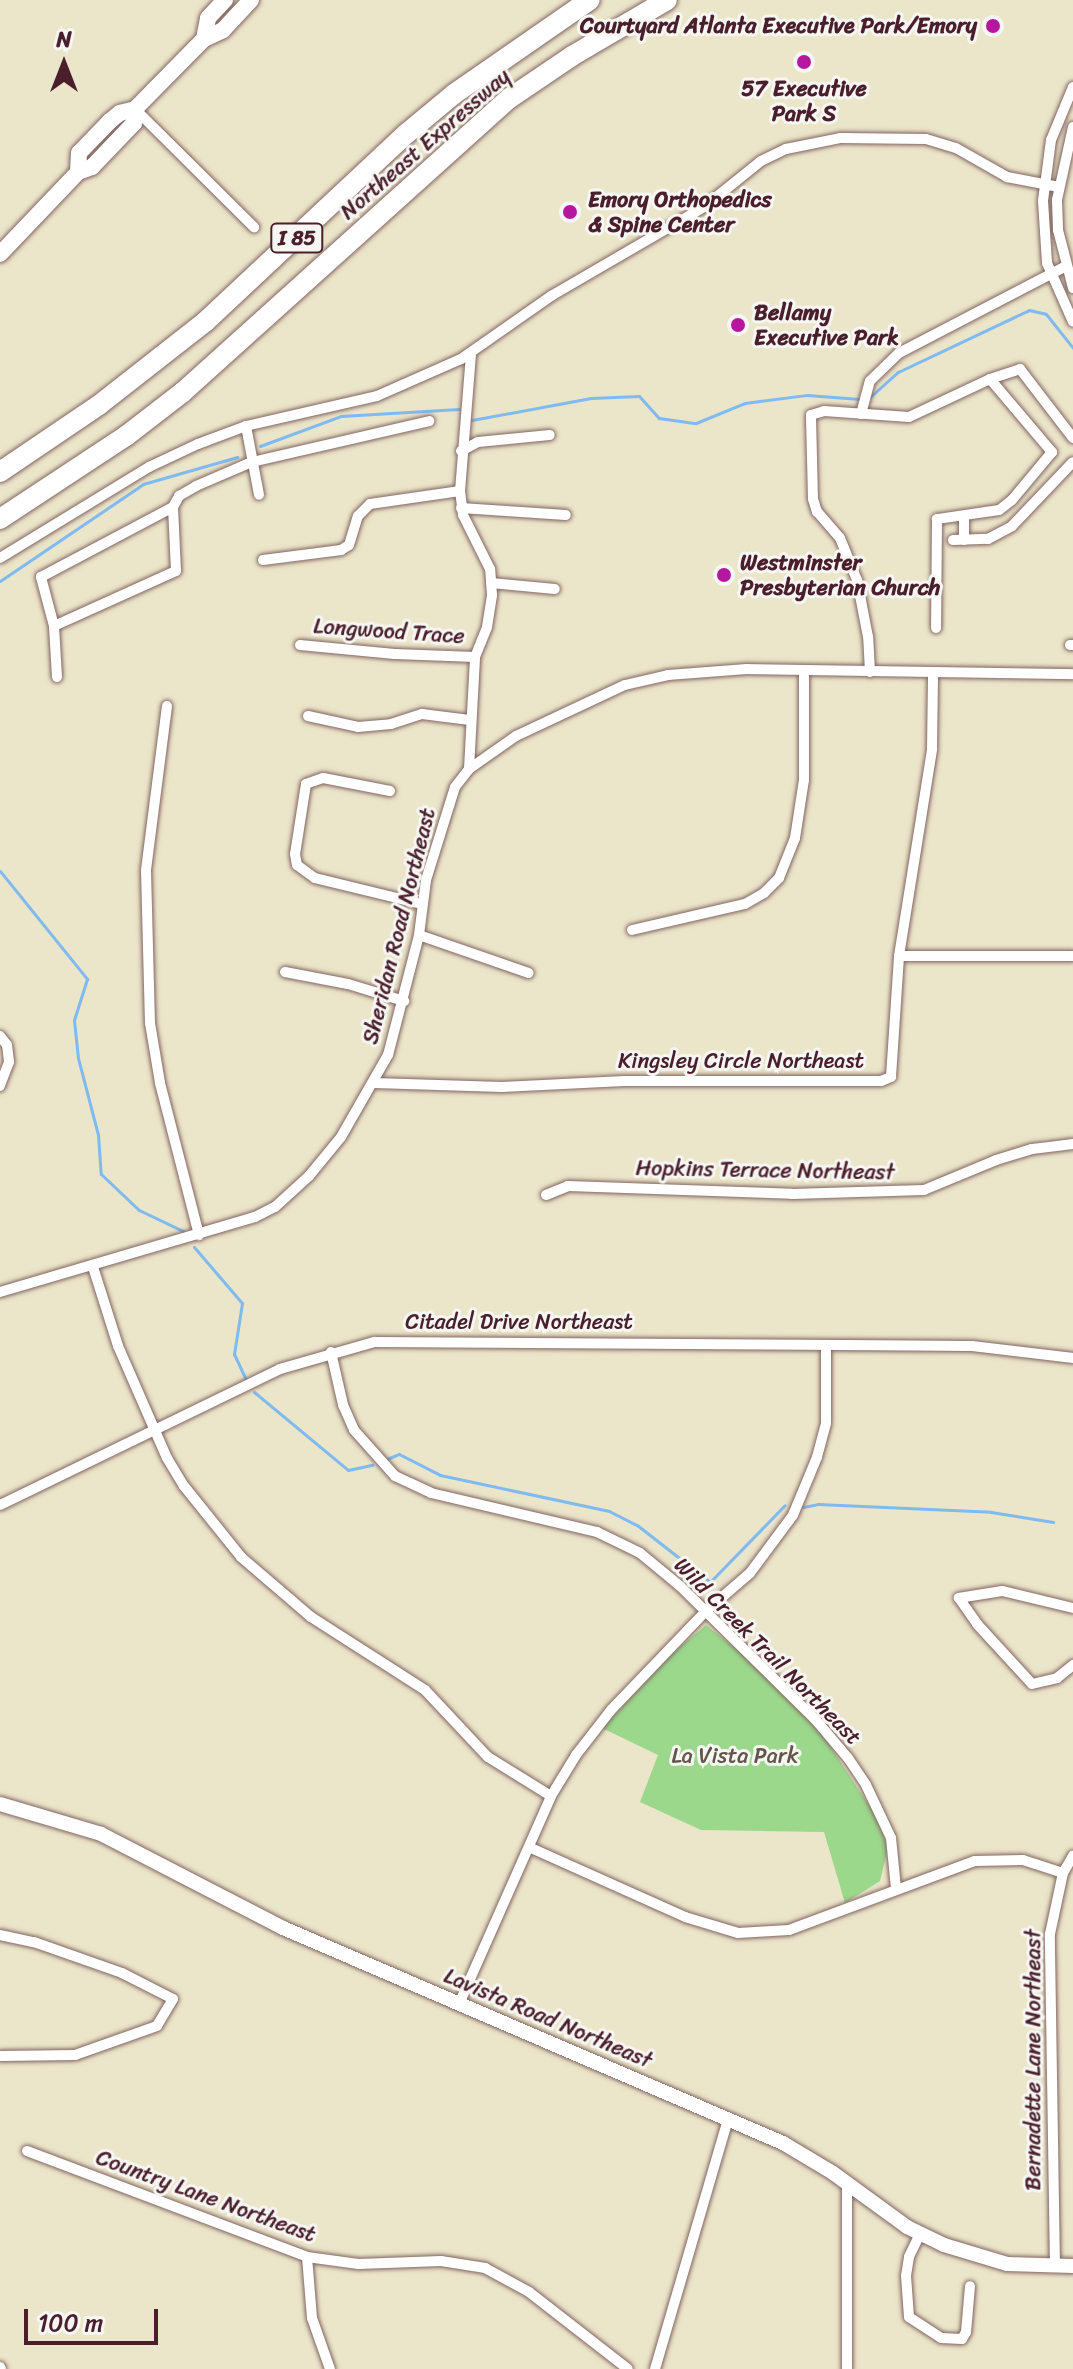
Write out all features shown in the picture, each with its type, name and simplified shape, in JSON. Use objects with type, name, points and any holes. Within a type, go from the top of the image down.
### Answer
[{"type":"highway","name":"Northeast Expressway","points":[[0,472],[99,405],[206,321],[406,134],[454,94],[590,0]]},
{"type":"highway","name":"Northeast Expressway","points":[[0,519],[126,436],[183,392],[510,98],[572,56],[667,0]]},
{"type":"main road","points":[[204,39],[208,18],[225,0]]},
{"type":"main road","points":[[0,254],[78,172],[79,153],[110,121],[120,113],[135,109],[204,39],[223,30],[251,0]]},
{"type":"main road","name":"Lavista Road Northeast","points":[[0,1804],[101,1834],[283,1928],[803,2154],[920,2234],[986,2259],[1055,2267],[1073,2266]]},
{"type":"street","points":[[1073,87],[1051,140],[1044,185],[1043,231],[1051,272],[1073,322]]},
{"type":"street","points":[[135,109],[254,227]]},
{"type":"street","points":[[1073,127],[1059,187],[1058,230],[1073,288]]},
{"type":"street","points":[[0,558],[149,467],[246,426],[377,396],[410,384],[471,353],[551,296],[704,207],[761,161],[799,145],[840,138],[926,139],[956,148],[1007,177],[1059,187]]},
{"type":"street","points":[[861,414],[870,381],[899,353],[1066,266]]},
{"type":"street","points":[[469,769],[475,657],[487,627],[491,583],[481,546],[469,531],[461,508],[461,451],[471,353]]},
{"type":"street","points":[[870,672],[868,637],[857,580],[840,538],[817,512],[813,499],[811,415],[824,411],[909,417],[990,379],[1020,369],[1073,438]]},
{"type":"street","points":[[936,628],[937,519],[999,510],[1012,500],[1052,452],[990,379]]},
{"type":"street","points":[[54,626],[176,571],[173,507],[179,496],[196,486],[252,462],[429,421]]},
{"type":"street","points":[[246,426],[259,495]]},
{"type":"street","points":[[461,451],[478,442],[550,435]]},
{"type":"street","points":[[964,516],[958,540],[988,539],[1012,526],[1073,462]]},
{"type":"street","points":[[263,560],[341,550],[349,545],[358,516],[370,504],[460,491]]},
{"type":"street","points":[[57,677],[54,626],[41,577],[173,507]]},
{"type":"street","points":[[461,508],[566,515]]},
{"type":"street","points":[[491,583],[555,589]]},
{"type":"street","name":"Longwood Trace","points":[[300,645],[395,654],[475,657]]},
{"type":"street","name":"Sheridan Road Northeast","points":[[0,1292],[199,1235],[275,1207],[309,1176],[341,1137],[388,1055],[419,935],[422,904],[455,787],[469,769],[516,736],[625,685],[668,675],[747,669],[1073,674]]},
{"type":"street","points":[[632,930],[745,904],[764,893],[779,878],[795,838],[804,780],[804,671]]},
{"type":"street","name":"Kingsley Circle Northeast","points":[[374,1083],[502,1087],[638,1080],[881,1081],[891,1077],[899,956],[932,749],[933,673]]},
{"type":"street","points":[[167,706],[146,871],[150,1023],[160,1083],[199,1235]]},
{"type":"street","points":[[308,716],[358,727],[391,724],[422,714],[470,720]]},
{"type":"street","points":[[390,791],[323,778],[306,784],[295,854],[297,865],[315,878],[422,904]]},
{"type":"street","points":[[419,935],[529,973]]},
{"type":"street","points":[[899,956],[1073,956]]},
{"type":"street","points":[[285,972],[348,984],[404,1001]]},
{"type":"street","points":[[0,1036],[7,1045],[9,1062],[0,1086]]},
{"type":"street","name":"Hopkins Terrace Northeast","points":[[546,1195],[568,1186],[896,1193],[924,1190],[1032,1149],[1073,1144]]},
{"type":"street","points":[[93,1267],[118,1346],[184,1486],[241,1557],[311,1617],[425,1690],[488,1757],[551,1796]]},
{"type":"street","name":"Citadel Drive Northeast","points":[[0,1505],[280,1369],[331,1352],[397,1341],[972,1346],[1073,1358]]},
{"type":"street","points":[[459,2004],[531,1848],[551,1796],[601,1721],[706,1611],[750,1573],[795,1510],[826,1423],[826,1346]]},
{"type":"street","name":"Wild Creek Trail Northeast","points":[[331,1352],[343,1405],[354,1430],[395,1476],[431,1493],[572,1524],[618,1541],[655,1565],[706,1611],[815,1719],[848,1758],[866,1785],[891,1838],[896,1888]]},
{"type":"street","points":[[1073,1608],[1002,1591],[959,1598],[977,1624],[1032,1684],[1057,1678],[1073,1665]]},
{"type":"street","points":[[531,1848],[685,1917],[738,1933],[789,1930],[896,1888],[992,1859],[1023,1860],[1063,1873]]},
{"type":"street","name":"Bernadette Lane Northeast","points":[[1055,2267],[1050,1934],[1063,1873],[1073,1856]]},
{"type":"street","points":[[0,1935],[34,1942],[122,1973],[173,1999],[157,2026],[75,2055],[0,2056]]},
{"type":"street","points":[[655,2369],[728,2119]]},
{"type":"street","name":"Country Lane Northeast","points":[[27,2151],[307,2257],[359,2264],[441,2261],[485,2268],[529,2292],[628,2369]]},
{"type":"street","points":[[847,2183],[847,2369]]},
{"type":"street","points":[[920,2234],[909,2257],[906,2276],[909,2317],[941,2338],[962,2339],[966,2332],[970,2286]]},
{"type":"street","points":[[307,2257],[312,2318],[330,2369]]},
{"type":"green space","name":"La Vista Park","points":[[706,1625],[745,1656],[822,1734],[878,1819],[888,1848],[880,1881],[845,1903],[824,1832],[701,1830],[640,1802],[658,1755],[602,1728],[674,1652]]},
{"type":"waterway","points":[[870,397],[898,372],[1029,310],[1046,314],[1073,348]]},
{"type":"waterway","points":[[472,420],[591,398],[639,396],[659,418],[696,423],[745,403],[807,395],[860,399]]},
{"type":"waterway","points":[[260,446],[341,416],[459,409]]},
{"type":"waterway","points":[[0,581],[143,484],[237,457]]},
{"type":"waterway","points":[[0,871],[87,979],[74,1020],[78,1058],[98,1135],[101,1174],[139,1210],[183,1231]]},
{"type":"waterway","points":[[194,1247],[242,1303],[234,1354],[246,1380]]},
{"type":"waterway","points":[[254,1392],[348,1470],[372,1465]]},
{"type":"waterway","points":[[387,1459],[399,1454],[440,1475],[609,1511],[637,1525],[710,1582],[785,1505]]},
{"type":"waterway","points":[[803,1507],[818,1504],[991,1512],[1053,1522]]},
{"type":"place","name":"Courtyard Atlanta Executive Park/Emory","points":[[993,26]]},
{"type":"place","name":"57 Executive Park S","points":[[804,62]]},
{"type":"place","name":"Emory Orthopedics & Spine Center","points":[[570,212]]},
{"type":"place","name":"Bellamy Executive Park","points":[[738,325]]},
{"type":"place","name":"Westminster Presbyterian Church","points":[[724,575]]}]
